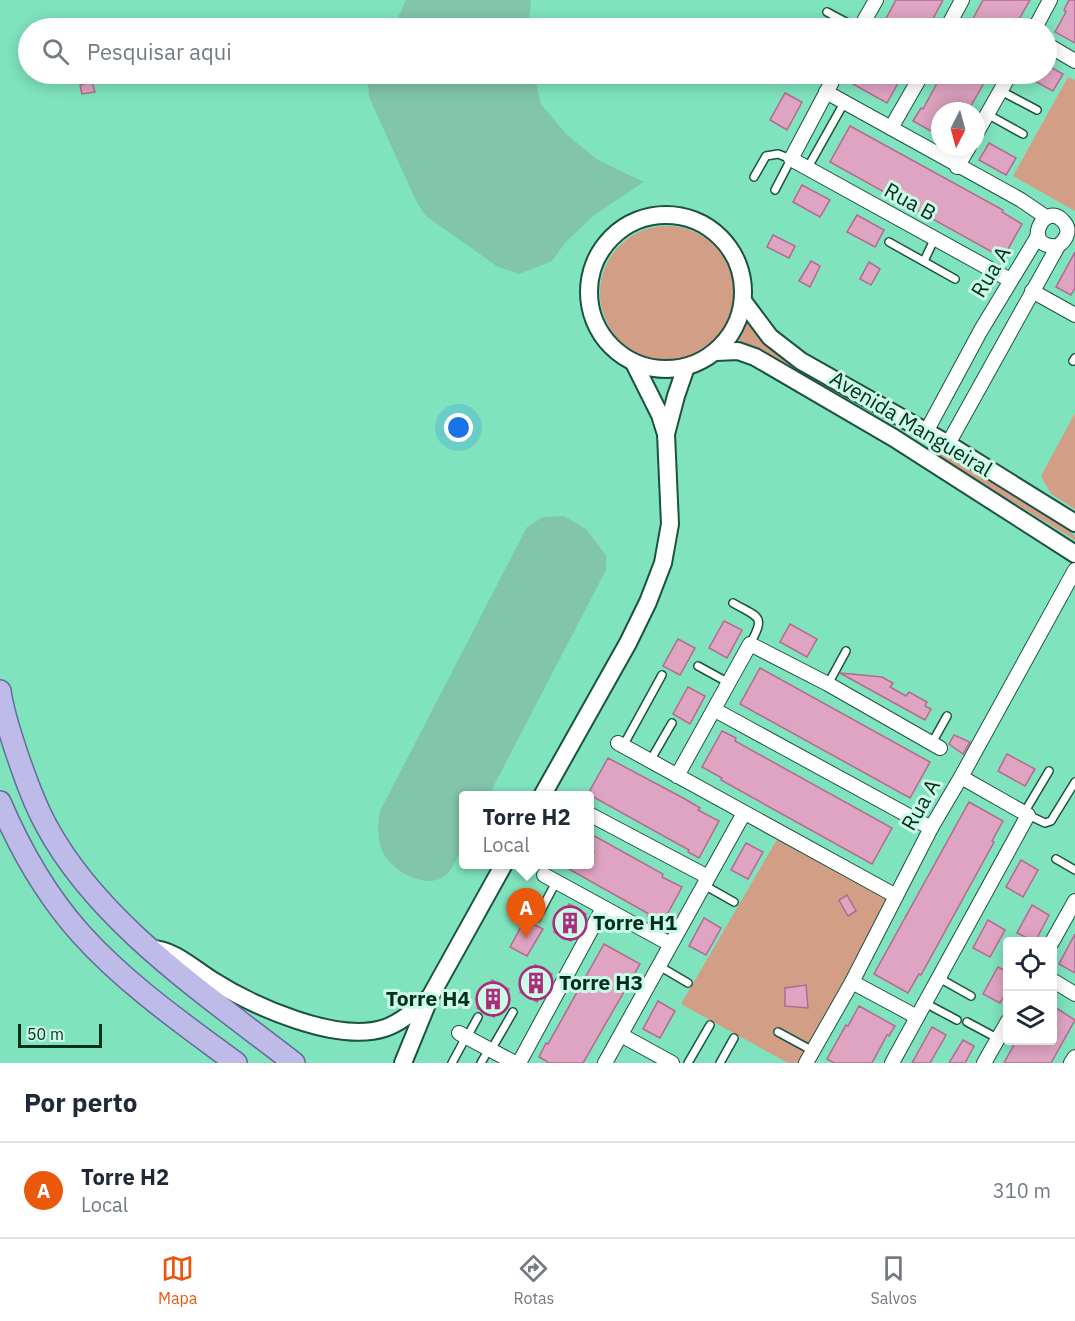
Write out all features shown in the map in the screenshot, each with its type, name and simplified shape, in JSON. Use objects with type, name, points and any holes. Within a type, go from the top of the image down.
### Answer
[{"type":"main road","points":[[0,691],[15,748],[28,785],[46,826],[78,874],[114,916],[150,949],[294,1063]]},
{"type":"main road","points":[[0,802],[14,834],[49,892],[81,933],[174,1018],[236,1063]]},
{"type":"street","points":[[865,18],[876,0]]},
{"type":"street","points":[[952,18],[962,0]]},
{"type":"street","points":[[1040,18],[1050,0]]},
{"type":"street","points":[[1057,50],[1075,61]]},
{"type":"street","points":[[791,159],[830,84]]},
{"type":"street","points":[[891,128],[916,84]]},
{"type":"street","points":[[985,118],[1004,84]]},
{"type":"street","points":[[826,92],[957,167],[1022,200],[1046,218],[1054,216],[1061,219],[1071,229],[1064,242],[1058,246],[1032,291],[948,444],[925,445],[894,438]]},
{"type":"street","points":[[957,167],[964,156]]},
{"type":"street","name":"Rua B","points":[[791,159],[1010,280]]},
{"type":"street","points":[[665,215],[691,219],[714,231],[732,251],[742,275],[743,301],[739,320],[729,337],[716,352],[686,367],[660,369],[634,363],[612,348],[597,327],[589,303],[590,277],[599,252],[616,233],[639,220],[665,215]]},
{"type":"street","name":"Rua A","points":[[1046,218],[1041,222],[1038,236],[1042,243],[1058,246]]},
{"type":"street","name":"Rua A","points":[[926,432],[981,330],[1038,236]]},
{"type":"street","points":[[1032,291],[1075,315]]},
{"type":"street","name":"Avenida Mangueiral","points":[[743,301],[770,337],[801,361],[948,444],[1075,523]]},
{"type":"street","name":"Rua A","points":[[981,330],[990,326],[1010,334]]},
{"type":"street","name":"Avenida Mangueiral","points":[[716,352],[738,351],[755,357],[894,438],[1075,554]]},
{"type":"street","points":[[544,791],[628,643],[648,602],[663,563],[670,524],[666,434],[660,415],[634,363]]},
{"type":"street","points":[[666,434],[686,367]]},
{"type":"street","name":"Rua A","points":[[810,1057],[852,982],[931,828],[1075,570]]},
{"type":"street","points":[[677,776],[750,644],[828,684],[936,746]]},
{"type":"street","points":[[715,710],[931,828]]},
{"type":"street","points":[[620,745],[896,896]]},
{"type":"street","points":[[892,1063],[1026,814],[961,777]]},
{"type":"street","points":[[605,1063],[744,813]]},
{"type":"street","points":[[594,818],[706,881]]},
{"type":"street","points":[[403,1063],[430,997],[501,869]]},
{"type":"street","points":[[550,878],[670,944]]},
{"type":"street","points":[[1056,937],[1074,905]]},
{"type":"street","points":[[464,1036],[517,1063],[603,908]]},
{"type":"street","points":[[150,949],[161,949],[171,954],[253,1003],[285,1016],[336,1030],[360,1032],[386,1028],[405,1018],[430,997]]},
{"type":"street","points":[[852,982],[917,1017]]},
{"type":"street","points":[[1057,982],[1075,993]]},
{"type":"street","points":[[984,1063],[1003,1029]]},
{"type":"street","points":[[621,1035],[672,1063]]},
{"type":"street","points":[[1071,1063],[1075,1057]]},
{"type":"lane","points":[[827,12],[839,18]]},
{"type":"lane","points":[[1001,90],[1037,110]]},
{"type":"lane","points":[[807,169],[844,103]]},
{"type":"lane","points":[[987,114],[1023,134]]},
{"type":"lane","points":[[754,177],[766,156],[778,154],[791,159],[775,190]]},
{"type":"lane","points":[[924,261],[934,240]]},
{"type":"lane","points":[[890,242],[955,279]]},
{"type":"lane","points":[[733,603],[758,617],[760,627],[750,644]]},
{"type":"lane","points":[[828,684],[846,651]]},
{"type":"lane","points":[[698,666],[729,683]]},
{"type":"lane","points":[[620,745],[662,675]]},
{"type":"lane","points":[[936,746],[947,716]]},
{"type":"lane","points":[[650,761],[672,723]]},
{"type":"lane","points":[[1049,771],[1026,814],[1048,823],[1075,782]]},
{"type":"lane","points":[[1056,859],[1075,870]]},
{"type":"lane","points":[[537,918],[550,878]]},
{"type":"lane","points":[[706,881],[734,902]]},
{"type":"lane","points":[[658,966],[688,983]]},
{"type":"lane","points":[[939,978],[970,996]]},
{"type":"lane","points":[[926,1003],[957,1020]]},
{"type":"lane","points":[[481,1063],[513,1012]]},
{"type":"lane","points":[[452,1063],[464,1036],[478,1017]]},
{"type":"lane","points":[[967,1022],[997,1038]]},
{"type":"lane","points":[[688,1063],[710,1025]]},
{"type":"lane","points":[[778,1032],[810,1057]]},
{"type":"lane","points":[[720,1063],[734,1038]]},
{"type":"shaded area","points":[[406,0],[531,0],[529,18],[398,18]]},
{"type":"shaded area","points":[[1068,77],[1075,80],[1075,211],[1013,176]]},
{"type":"shaded area","points":[[368,84],[536,84],[541,104],[567,135],[598,160],[644,182],[593,216],[565,243],[552,261],[519,274],[498,267],[426,216],[417,203],[369,97]]},
{"type":"shaded area","points":[[667,226],[693,231],[715,245],[729,267],[734,293],[729,319],[715,341],[693,355],[667,360],[641,355],[619,341],[605,319],[600,293],[605,267],[619,245],[641,231]]},
{"type":"shaded area","points":[[747,320],[761,339],[776,352],[931,442],[909,433],[850,399],[815,384],[740,342],[738,338]]},
{"type":"shaded area","points":[[1075,413],[1075,509],[1051,494],[1041,476]]},
{"type":"shaded area","points":[[942,450],[1003,484],[1033,508],[1072,533],[1075,540],[929,451]]},
{"type":"shaded area","points":[[564,516],[586,529],[606,555],[606,570],[491,791],[459,791],[459,854],[451,870],[438,880],[428,881],[409,876],[391,863],[381,848],[378,830],[380,811],[527,527],[543,517]]},
{"type":"shaded area","points":[[779,836],[884,894],[888,900],[888,907],[801,1063],[788,1063],[681,1004]]},
{"type":"building","points":[[896,0],[943,0],[933,18],[886,18]]},
{"type":"building","points":[[983,0],[1030,0],[1020,18],[973,18]]},
{"type":"building","points":[[1069,0],[1075,0],[1075,43],[1057,33],[1057,28],[1066,12],[1064,10]]},
{"type":"building","points":[[1057,71],[1063,74],[1053,91],[1040,84],[1057,84]]},
{"type":"building","points":[[93,84],[95,92],[82,94],[80,85]]},
{"type":"building","points":[[853,84],[897,84],[887,103]]},
{"type":"building","points":[[937,84],[983,84],[973,102],[931,102],[931,131],[913,121],[921,108],[923,109]]},
{"type":"building","points":[[785,93],[802,102],[787,130],[770,120]]},
{"type":"building","points":[[850,126],[1003,210],[1002,212],[1022,224],[1003,258],[830,162]]},
{"type":"building","points":[[989,143],[1016,158],[1006,175],[979,160],[981,156],[985,156],[985,150]]},
{"type":"building","points":[[802,185],[830,200],[820,217],[793,202]]},
{"type":"building","points":[[857,215],[884,230],[875,247],[847,232]]},
{"type":"building","points":[[773,235],[795,246],[789,258],[767,247]]},
{"type":"building","points":[[1075,252],[1075,288],[1071,295],[1056,287]]},
{"type":"building","points":[[811,261],[820,266],[810,287],[799,281]]},
{"type":"building","points":[[869,262],[880,269],[871,285],[860,279]]},
{"type":"building","points":[[724,621],[742,630],[727,658],[709,648]]},
{"type":"building","points":[[790,624],[817,639],[807,657],[780,642]]},
{"type":"building","points":[[678,639],[695,648],[680,675],[663,666]]},
{"type":"building","points":[[760,668],[930,762],[910,798],[740,704]]},
{"type":"building","points":[[840,673],[882,677],[893,683],[890,687],[906,696],[909,692],[927,702],[925,706],[931,709],[925,720]]},
{"type":"building","points":[[688,687],[705,696],[690,724],[673,714]]},
{"type":"building","points":[[722,731],[736,738],[735,741],[892,828],[872,864],[721,780],[722,778],[702,767]]},
{"type":"building","points":[[954,735],[970,742],[963,754],[949,744]]},
{"type":"building","points":[[1007,754],[1035,769],[1025,786],[998,771]]},
{"type":"building","points":[[608,758],[685,799],[700,808],[698,810],[719,821],[699,858],[688,852],[689,850],[594,797],[594,791],[590,791]]},
{"type":"building","points":[[969,802],[1003,821],[992,841],[994,842],[921,975],[919,974],[908,993],[874,974]]},
{"type":"building","points":[[594,836],[682,887],[662,924],[648,916],[649,914],[569,869],[594,869]]},
{"type":"building","points":[[746,843],[763,852],[748,879],[731,870]]},
{"type":"building","points":[[1021,860],[1038,870],[1023,897],[1006,887]]},
{"type":"building","points":[[847,895],[856,911],[848,916],[839,900]]},
{"type":"building","name":"Torre H1","points":[[569,904],[586,914],[571,941],[554,932]]},
{"type":"building","points":[[1032,905],[1049,915],[1038,937],[1025,937],[1017,933]]},
{"type":"building","points":[[704,918],[721,928],[706,955],[689,946]]},
{"type":"building","points":[[525,920],[543,929],[527,956],[510,947]]},
{"type":"building","points":[[988,920],[1005,930],[990,957],[973,948]]},
{"type":"building","points":[[1075,934],[1075,973],[1059,964]]},
{"type":"building","points":[[604,944],[640,964],[583,1063],[549,1063],[539,1057]]},
{"type":"building","name":"Torre H3","points":[[535,965],[552,974],[537,1002],[520,992]]},
{"type":"building","points":[[998,967],[1003,970],[1003,998],[1000,1003],[983,994]]},
{"type":"building","name":"Torre H4","points":[[492,980],[509,989],[494,1017],[477,1008]]},
{"type":"building","points":[[806,985],[808,1008],[785,1006],[785,988]]},
{"type":"building","points":[[658,1001],[675,1011],[660,1038],[643,1029]]},
{"type":"building","points":[[859,1006],[895,1026],[889,1036],[887,1035],[872,1063],[834,1063],[827,1059]]},
{"type":"building","points":[[1057,1009],[1075,1020],[1051,1063],[1004,1063],[1014,1045],[1057,1045]]},
{"type":"building","points":[[932,1027],[946,1035],[930,1063],[912,1063]]},
{"type":"building","points":[[963,1040],[974,1046],[965,1063],[949,1063]]},
{"type":"place","name":"Torre H1","points":[[570,923]]},
{"type":"place","name":"Torre H2","points":[[526,938]]},
{"type":"place","name":"Torre H3","points":[[536,983]]},
{"type":"place","name":"Torre H4","points":[[493,999]]}]
